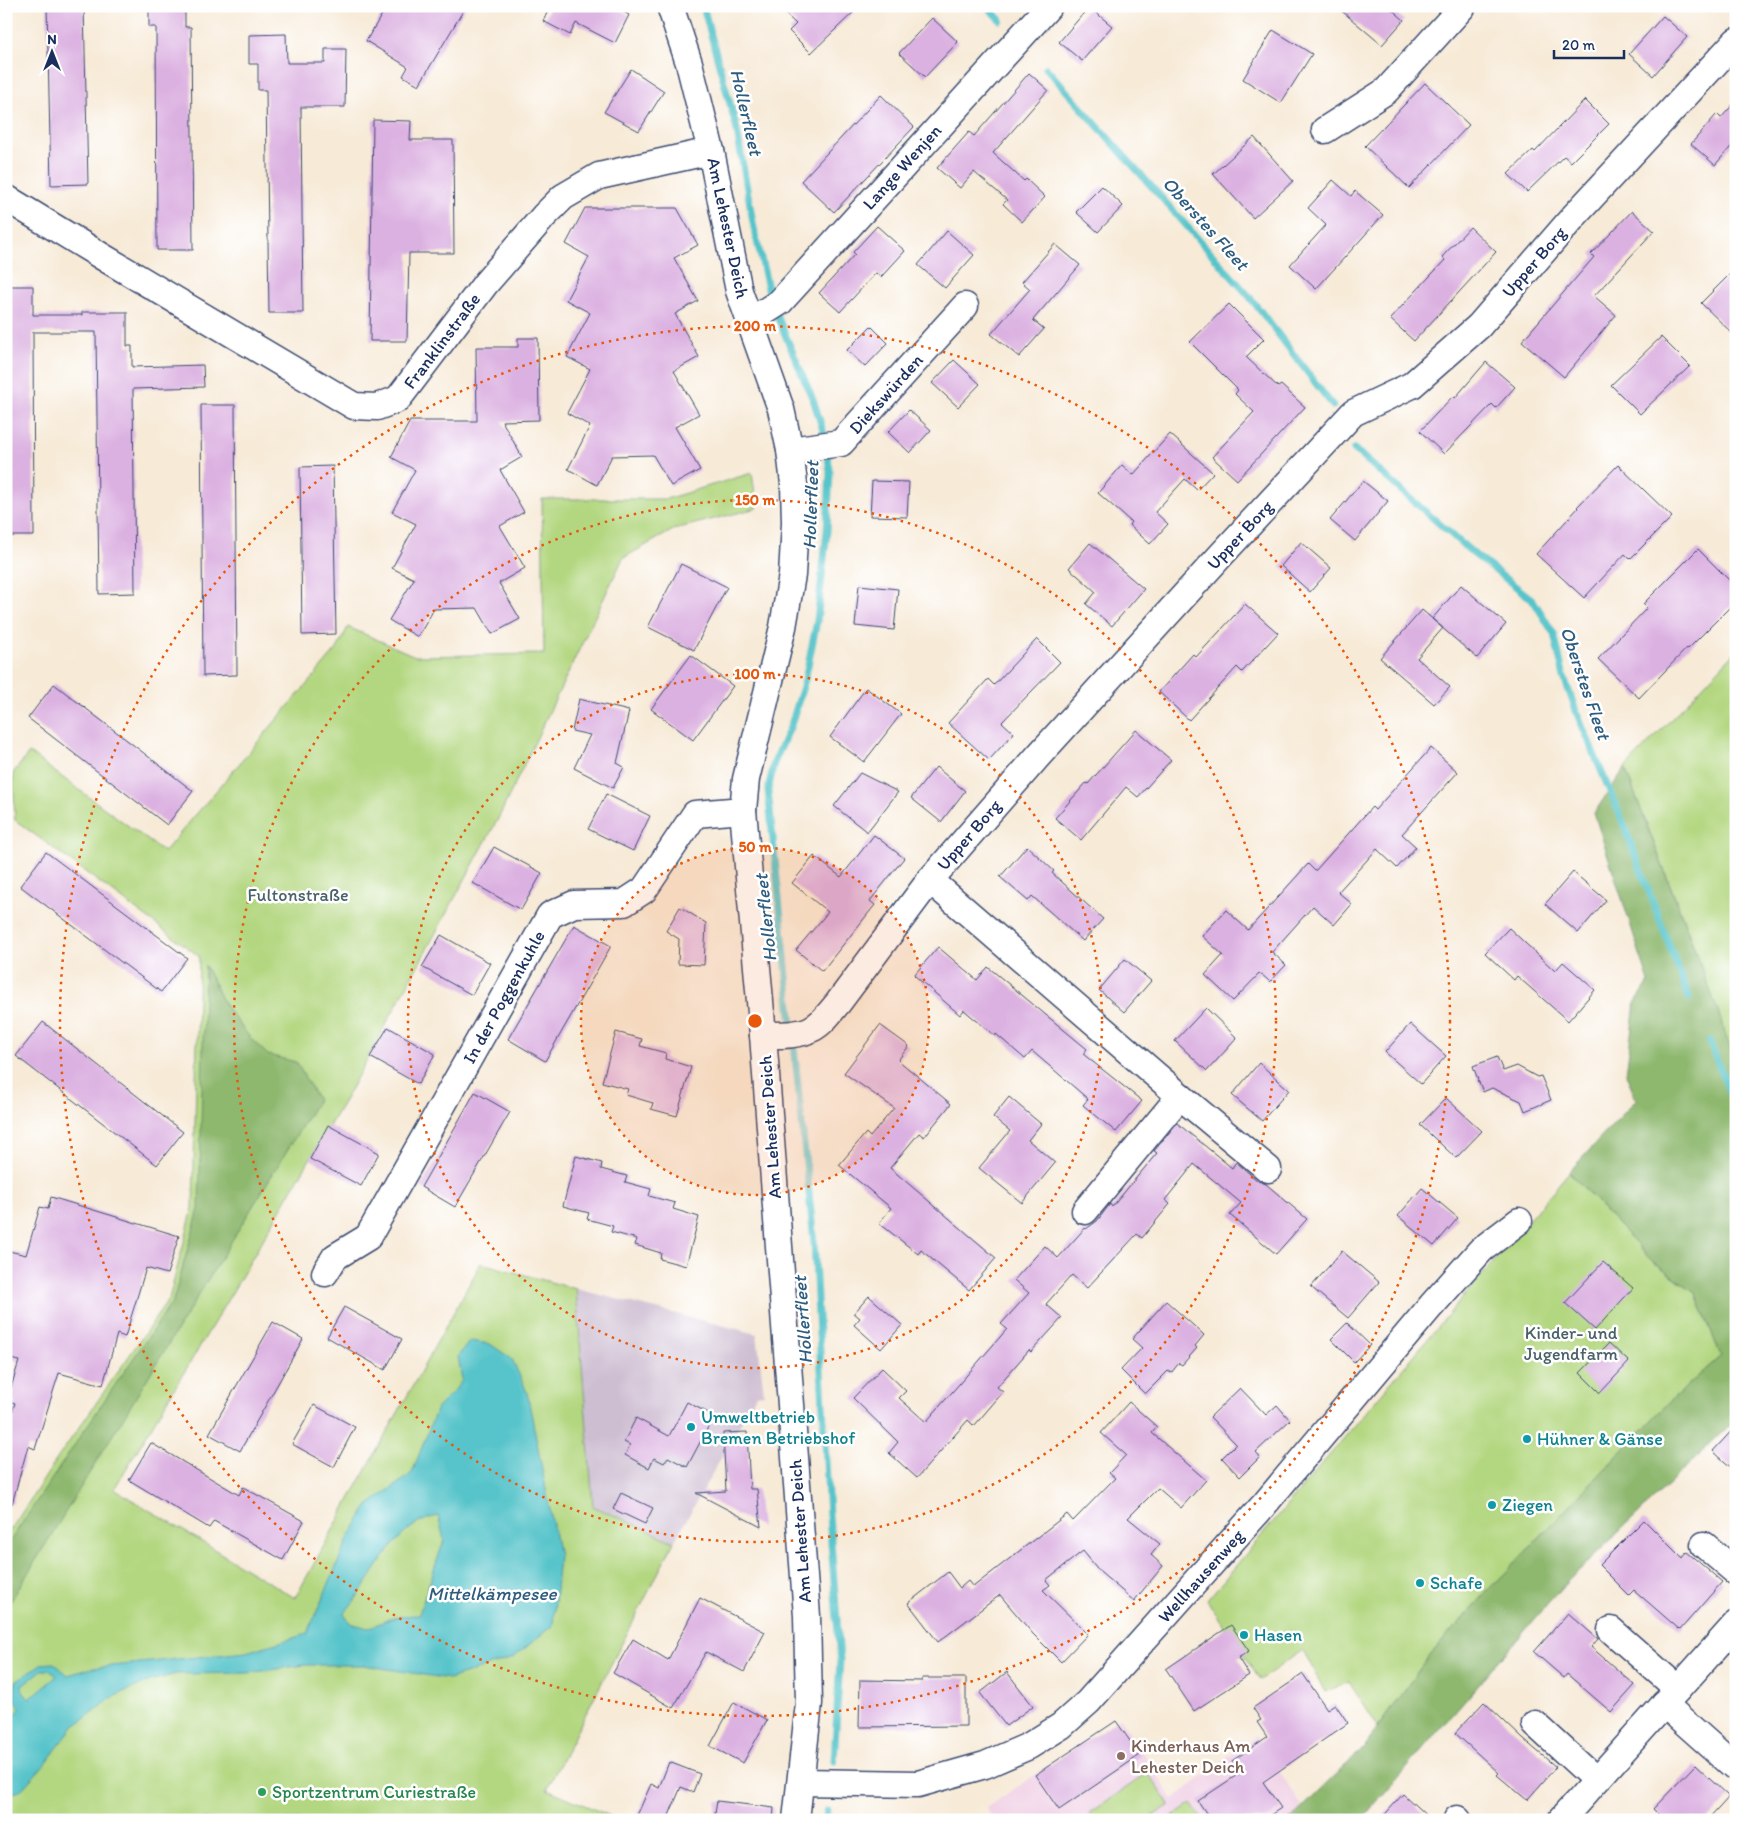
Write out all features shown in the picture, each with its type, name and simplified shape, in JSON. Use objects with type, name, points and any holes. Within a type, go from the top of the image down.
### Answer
[{"type":"street","name":"Am Lehester Deich","points":[[670,6],[689,63],[711,151],[739,291],[765,311],[781,409],[790,450],[795,523],[792,575],[783,627],[746,779],[743,810],[783,1034],[809,1703],[796,1820]]},
{"type":"street","name":"Lange Wenjen","points":[[765,311],[1049,6]]},
{"type":"street","points":[[1325,130],[1386,91],[1463,6]]},
{"type":"street","name":"Upper Borg","points":[[783,1034],[813,1028],[823,1021],[930,880],[1039,755],[1353,413],[1412,385],[1479,326],[1574,214],[1736,41]]},
{"type":"street","name":"Franklinstraße","points":[[6,198],[102,258],[354,406],[377,408],[398,399],[486,283],[563,197],[598,176],[711,151]]},
{"type":"street","name":"Diekswürden","points":[[790,450],[841,443],[965,306]]},
{"type":"street","name":"In der Poggenkuhle","points":[[325,1273],[335,1257],[368,1237],[550,915],[574,904],[624,903],[644,890],[695,814],[743,810]]},
{"type":"street","points":[[930,880],[1180,1096],[1268,1169]]},
{"type":"street","points":[[1085,1211],[1180,1096]]},
{"type":"street","name":"Wellhausenweg","points":[[801,1782],[918,1784],[985,1765],[1029,1746],[1061,1726],[1088,1702],[1264,1506],[1431,1306],[1481,1250],[1519,1221]]},
{"type":"street","points":[[1704,1545],[1736,1572]]},
{"type":"street","points":[[1561,1820],[1736,1624]]},
{"type":"street","points":[[1610,1630],[1736,1768]]},
{"type":"street","points":[[1535,1724],[1596,1780]]},
{"type":"shaded area","points":[[576,1289],[757,1334],[764,1394],[756,1395],[674,1542],[593,1506]]},
{"type":"shaded area","name":"Kinderhaus Am Lehester Deich","points":[[1120,1718],[1173,1799],[1256,1736],[1303,1807],[1290,1820],[993,1820],[986,1808],[1035,1775],[1045,1790],[1126,1736],[1116,1721]]},
{"type":"green space","name":"Fultonstraße","points":[[752,473],[757,508],[675,529],[623,558],[499,817],[349,1092],[233,1291],[114,1489],[295,1598],[481,1263],[576,1289],[593,1506],[674,1542],[547,1789],[610,1816],[607,1820],[6,1820],[6,1537],[59,1456],[169,1299],[193,1208],[199,956],[15,820],[13,773],[29,753],[164,852],[337,649],[348,627],[415,656],[544,654],[542,499],[666,499]]},
{"type":"green space","points":[[1736,651],[1736,1067],[1699,960],[1625,768]]},
{"type":"green space","points":[[1625,768],[1718,1011],[1736,1067],[1736,1419],[1567,1582],[1361,1820],[1290,1820],[1363,1748],[1429,1656],[1488,1591],[1669,1402],[1721,1356],[1695,1292],[1651,1260],[1569,1172],[1636,1100],[1626,1074],[1635,1003],[1649,982],[1594,813]]},
{"type":"green space","points":[[205,965],[225,1005],[251,1039],[268,1055],[296,1062],[318,1100],[6,1609],[6,1547],[173,1301],[199,1209]]},
{"type":"green space","name":"Kinder- und Jugendfarm","points":[[1569,1172],[1651,1260],[1695,1292],[1721,1356],[1669,1402],[1488,1591],[1429,1656],[1378,1727],[1349,1682],[1325,1692],[1303,1650],[1260,1680],[1207,1600]]},
{"type":"green space","points":[[1148,1773],[1170,1805],[1147,1820],[1094,1820],[1089,1813]]},
{"type":"green space","points":[[1191,1804],[1203,1820],[1168,1820]]},
{"type":"water","name":"Mittelkämpesee","points":[[470,1341],[490,1344],[512,1359],[527,1392],[559,1556],[553,1625],[513,1658],[449,1679],[363,1665],[305,1665],[248,1673],[176,1674],[147,1682],[113,1697],[72,1728],[46,1763],[20,1791],[6,1795],[6,1725],[20,1709],[14,1697],[16,1681],[41,1664],[54,1663],[68,1675],[92,1668],[246,1652],[307,1634],[349,1537],[369,1505],[412,1473],[437,1408],[462,1380],[458,1356]],"holes":[[[438,1516],[444,1540],[419,1614],[392,1618],[368,1628],[350,1623],[344,1613],[396,1542],[408,1530],[422,1521]],[[42,1670],[49,1670],[57,1676],[29,1699],[23,1692],[22,1686]]]},
{"type":"building","points":[[47,6],[84,6],[88,184],[51,185]]},
{"type":"building","points":[[149,6],[185,6],[185,27],[191,27],[193,250],[157,250],[156,27],[149,27]]},
{"type":"building","points":[[387,6],[466,6],[419,85],[403,76],[408,67],[366,41]]},
{"type":"building","points":[[543,6],[613,6],[629,15],[615,43],[576,23],[570,35],[543,21],[549,9]]},
{"type":"building","points":[[777,6],[860,6],[811,53],[789,31],[796,24]]},
{"type":"building","points":[[1336,6],[1388,6],[1404,20],[1382,45]]},
{"type":"building","points":[[1089,7],[1112,26],[1082,61],[1059,42]]},
{"type":"building","points":[[1663,16],[1687,37],[1653,76],[1629,54]]},
{"type":"building","points":[[932,18],[958,42],[925,77],[899,53]]},
{"type":"building","points":[[1273,30],[1312,54],[1281,103],[1243,79]]},
{"type":"building","points":[[286,34],[287,63],[325,63],[325,49],[346,49],[345,107],[301,107],[303,313],[269,313],[266,90],[258,90],[258,64],[249,64],[249,35]]},
{"type":"building","points":[[631,69],[664,91],[639,131],[604,112]]},
{"type":"building","points":[[1029,73],[1048,90],[993,153],[1045,197],[1022,222],[1003,204],[1007,200],[974,172],[960,188],[937,168],[969,132],[974,136]]},
{"type":"building","points":[[1425,83],[1469,125],[1409,188],[1365,146]]},
{"type":"building","points":[[881,95],[914,127],[834,212],[801,181]]},
{"type":"building","points":[[1585,100],[1609,124],[1571,162],[1564,156],[1527,192],[1508,174],[1533,150],[1535,152]]},
{"type":"building","points":[[1736,101],[1736,141],[1715,165],[1691,144],[1717,114],[1721,118]]},
{"type":"building","points":[[373,120],[411,121],[410,140],[453,140],[454,253],[409,253],[407,341],[370,341]]},
{"type":"building","points":[[1254,137],[1293,181],[1253,218],[1213,174]]},
{"type":"building","points":[[1333,180],[1351,196],[1355,191],[1383,215],[1316,289],[1290,265],[1326,225],[1308,208]]},
{"type":"building","points":[[1102,186],[1123,206],[1098,232],[1076,212]]},
{"type":"building","points":[[585,208],[677,208],[698,245],[674,258],[698,301],[675,314],[699,357],[674,371],[699,414],[675,427],[700,470],[671,486],[653,455],[612,456],[597,485],[568,469],[590,426],[567,413],[590,369],[567,357],[590,313],[566,300],[589,257],[566,244]]},
{"type":"building","points":[[1632,211],[1654,231],[1594,296],[1616,315],[1564,377],[1522,341],[1594,257],[1591,254]]},
{"type":"building","points":[[877,226],[905,251],[881,277],[876,273],[840,312],[819,293],[855,254],[853,252]]},
{"type":"building","points":[[1470,227],[1496,252],[1414,341],[1390,319],[1445,260],[1442,257]]},
{"type":"building","points":[[947,231],[974,255],[945,288],[918,265]]},
{"type":"building","points":[[1055,244],[1080,265],[1033,320],[1044,329],[1019,357],[991,334],[1030,289],[1022,282]]},
{"type":"building","points":[[1736,268],[1736,337],[1701,303]]},
{"type":"building","points":[[6,286],[33,286],[33,315],[82,315],[82,312],[127,312],[127,346],[132,346],[132,367],[203,365],[204,387],[133,389],[135,593],[99,594],[96,332],[33,332],[34,536],[6,536]]},
{"type":"building","points":[[1229,304],[1264,339],[1246,357],[1278,387],[1281,385],[1305,407],[1237,480],[1212,457],[1254,412],[1235,394],[1238,390],[1190,342]]},
{"type":"building","points":[[871,326],[888,343],[865,367],[847,350]]},
{"type":"building","points":[[1661,337],[1690,366],[1640,414],[1611,385]]},
{"type":"building","points":[[518,338],[538,338],[539,420],[502,421],[522,457],[500,470],[524,512],[500,526],[525,568],[499,583],[520,619],[492,634],[477,608],[434,609],[418,637],[389,620],[414,579],[392,568],[416,524],[392,512],[415,470],[391,457],[410,421],[477,421],[476,347],[518,347]]},
{"type":"building","points":[[954,360],[980,384],[958,407],[932,383]]},
{"type":"building","points":[[1486,362],[1515,387],[1496,408],[1492,404],[1444,454],[1420,431],[1453,396],[1455,398]]},
{"type":"building","points":[[201,405],[235,405],[237,675],[203,676]]},
{"type":"building","points":[[909,410],[931,430],[910,453],[888,432]]},
{"type":"building","points":[[1170,434],[1213,473],[1197,490],[1185,479],[1155,512],[1168,524],[1150,544],[1129,525],[1131,522],[1098,493],[1122,465],[1133,475]]},
{"type":"building","points":[[1618,465],[1672,517],[1630,559],[1625,554],[1584,598],[1536,554],[1577,507]]},
{"type":"building","points":[[333,466],[336,634],[302,635],[300,467]]},
{"type":"building","points":[[872,481],[909,482],[907,517],[870,516]]},
{"type":"building","points":[[1363,481],[1388,501],[1355,541],[1330,520]]},
{"type":"building","points":[[1301,542],[1331,568],[1310,592],[1281,566]]},
{"type":"building","points":[[1090,543],[1144,589],[1112,626],[1086,604],[1096,592],[1069,568]]},
{"type":"building","points":[[1698,549],[1736,587],[1736,601],[1639,698],[1598,659],[1647,608],[1643,604]]},
{"type":"building","points":[[681,564],[727,587],[694,650],[648,627]]},
{"type":"building","points":[[859,585],[898,589],[894,630],[855,626]]},
{"type":"building","points":[[1461,585],[1506,624],[1477,658],[1432,619]]},
{"type":"building","points":[[1245,604],[1278,633],[1242,672],[1237,667],[1189,720],[1159,692],[1193,654],[1196,657]]},
{"type":"building","points":[[1422,610],[1443,628],[1417,658],[1450,687],[1434,704],[1380,658]]},
{"type":"building","points":[[1037,639],[1060,662],[1002,722],[1014,733],[989,760],[948,723],[988,679],[994,685]]},
{"type":"building","points":[[691,655],[733,686],[693,740],[651,709]]},
{"type":"building","points":[[54,684],[193,791],[167,825],[28,718]]},
{"type":"building","points":[[866,688],[901,714],[864,762],[830,737]]},
{"type":"building","points":[[579,699],[629,711],[617,763],[624,767],[613,788],[574,768],[590,735],[572,731]]},
{"type":"building","points":[[1136,730],[1171,760],[1138,797],[1126,787],[1081,840],[1055,818]]},
{"type":"building","points":[[1431,748],[1458,772],[1402,834],[1416,847],[1397,868],[1377,849],[1338,892],[1352,904],[1334,925],[1313,906],[1272,952],[1286,965],[1270,982],[1260,973],[1233,1001],[1205,975],[1223,955],[1202,936],[1226,910],[1248,930],[1308,864],[1315,871],[1372,807],[1375,810]]},
{"type":"building","points":[[936,767],[965,791],[941,822],[911,798]]},
{"type":"building","points":[[860,773],[898,792],[867,832],[834,806]]},
{"type":"building","points":[[606,794],[650,816],[633,851],[588,829]]},
{"type":"building","points":[[874,835],[904,858],[870,901],[875,905],[822,971],[796,950],[828,912],[792,883],[814,856],[841,877]]},
{"type":"building","points":[[1027,846],[1054,871],[1052,873],[1103,919],[1083,941],[1032,896],[1028,901],[1000,877]]},
{"type":"building","points":[[494,847],[542,873],[521,910],[473,883]]},
{"type":"building","points":[[46,852],[187,958],[161,992],[20,886]]},
{"type":"building","points":[[1573,872],[1606,900],[1578,933],[1545,904]]},
{"type":"building","points":[[680,907],[706,923],[704,965],[678,964],[679,939],[666,931]]},
{"type":"building","points":[[574,925],[611,946],[545,1061],[508,1039]]},
{"type":"building","points":[[1509,928],[1555,971],[1563,962],[1595,990],[1568,1021],[1517,976],[1514,980],[1485,953]]},
{"type":"building","points":[[441,935],[490,963],[472,995],[422,967]]},
{"type":"building","points":[[938,947],[977,980],[988,967],[1087,1049],[1083,1054],[1142,1101],[1116,1132],[1083,1105],[1088,1099],[1032,1051],[1025,1059],[964,1010],[960,1015],[914,975]]},
{"type":"building","points":[[1125,959],[1151,981],[1124,1012],[1099,990]]},
{"type":"building","points":[[1206,1008],[1237,1038],[1207,1071],[1175,1041]]},
{"type":"building","points":[[43,1022],[183,1132],[157,1165],[16,1056]]},
{"type":"building","points":[[1410,1024],[1446,1056],[1421,1084],[1385,1052]]},
{"type":"building","points":[[880,1025],[909,1046],[898,1060],[951,1104],[924,1137],[919,1133],[890,1168],[996,1258],[969,1290],[921,1250],[918,1254],[879,1223],[891,1208],[839,1165],[866,1133],[870,1137],[894,1108],[844,1073]]},
{"type":"building","points":[[388,1027],[435,1054],[418,1084],[370,1057]]},
{"type":"building","points":[[616,1032],[642,1039],[640,1046],[666,1053],[665,1059],[691,1067],[677,1116],[651,1109],[653,1103],[626,1095],[628,1089],[602,1082]]},
{"type":"building","points":[[1497,1057],[1503,1071],[1517,1066],[1537,1077],[1541,1076],[1551,1100],[1525,1111],[1521,1101],[1492,1088],[1483,1092],[1477,1081],[1473,1066]]},
{"type":"building","points":[[1259,1063],[1289,1090],[1262,1121],[1232,1095]]},
{"type":"building","points":[[475,1092],[510,1112],[455,1207],[421,1187]]},
{"type":"building","points":[[1009,1097],[1041,1124],[1028,1140],[1055,1163],[1022,1203],[979,1168],[1010,1131],[993,1117]]},
{"type":"building","points":[[1446,1098],[1482,1131],[1456,1158],[1420,1125]]},
{"type":"building","points":[[1177,1123],[1232,1168],[1236,1162],[1258,1181],[1266,1184],[1307,1219],[1276,1254],[1230,1215],[1241,1203],[1194,1164],[1165,1200],[1170,1204],[1142,1238],[1137,1234],[1087,1288],[1072,1275],[1046,1304],[1062,1318],[1031,1352],[1029,1350],[997,1387],[1003,1392],[974,1426],[968,1420],[917,1478],[889,1453],[898,1442],[853,1398],[882,1368],[906,1391],[899,1398],[926,1422],[1007,1329],[1001,1324],[1029,1293],[1014,1280],[1045,1246],[1058,1258],[1085,1228],[1097,1221],[1110,1204],[1112,1207],[1157,1153],[1154,1151]]},
{"type":"building","points":[[328,1125],[379,1153],[361,1186],[310,1159]]},
{"type":"building","points":[[576,1156],[602,1163],[601,1169],[627,1176],[625,1182],[651,1189],[649,1196],[675,1203],[673,1209],[699,1217],[686,1266],[660,1259],[661,1253],[635,1245],[637,1239],[611,1232],[613,1226],[587,1219],[589,1213],[563,1206]]},
{"type":"building","points":[[1422,1188],[1458,1218],[1434,1246],[1398,1216]]},
{"type":"building","points":[[51,1197],[179,1236],[167,1274],[146,1268],[125,1337],[117,1334],[103,1385],[59,1373],[35,1449],[28,1446],[12,1504],[6,1503],[6,1431],[15,1403],[7,1401],[19,1361],[6,1358],[6,1261],[9,1251],[26,1255],[40,1207],[48,1209]]},
{"type":"building","points":[[1342,1251],[1379,1282],[1348,1318],[1311,1287]]},
{"type":"building","points":[[1603,1262],[1633,1288],[1595,1330],[1565,1303]]},
{"type":"building","points":[[869,1296],[902,1325],[881,1349],[854,1325],[860,1318],[854,1313]]},
{"type":"building","points":[[1166,1301],[1204,1335],[1195,1346],[1197,1348],[1182,1365],[1179,1363],[1171,1373],[1168,1371],[1145,1394],[1121,1370],[1142,1348],[1132,1339]]},
{"type":"building","points":[[344,1307],[402,1339],[385,1370],[327,1337]]},
{"type":"building","points":[[273,1322],[303,1339],[240,1451],[209,1434]]},
{"type":"building","points":[[1347,1323],[1370,1345],[1354,1362],[1331,1339]]},
{"type":"building","points":[[1609,1343],[1629,1362],[1600,1393],[1580,1373]]},
{"type":"building","points":[[1240,1388],[1266,1415],[1277,1405],[1290,1420],[1256,1452],[1260,1457],[1240,1477],[1222,1458],[1236,1444],[1210,1417]]},
{"type":"building","name":"Umweltbetrieb Bremen Betriebshof","points":[[687,1402],[714,1416],[687,1467],[668,1457],[664,1463],[654,1458],[649,1468],[625,1455],[630,1445],[624,1442],[636,1418],[669,1436]]},
{"type":"building","points":[[1129,1402],[1157,1427],[1152,1433],[1206,1480],[1181,1508],[1158,1488],[1128,1518],[1160,1544],[1151,1555],[1163,1566],[1134,1601],[1101,1573],[1083,1551],[1046,1580],[1050,1585],[1043,1590],[1088,1634],[1061,1662],[1033,1634],[1000,1595],[938,1642],[908,1603],[948,1572],[960,1588],[968,1581],[973,1587],[1067,1514],[1073,1521],[1115,1478],[1109,1473],[1126,1455],[1101,1433]]},
{"type":"building","points":[[314,1405],[355,1427],[334,1467],[292,1444]]},
{"type":"building","points":[[1736,1426],[1736,1472],[1713,1451]]},
{"type":"building","points":[[747,1432],[750,1489],[757,1489],[761,1527],[696,1493],[726,1491],[723,1433]]},
{"type":"building","points":[[151,1443],[239,1495],[243,1487],[304,1521],[283,1560],[214,1521],[209,1528],[129,1480]]},
{"type":"building","points":[[621,1493],[653,1508],[645,1524],[613,1509]]},
{"type":"building","points":[[1644,1520],[1682,1558],[1687,1552],[1722,1582],[1680,1630],[1634,1590],[1629,1595],[1599,1565]]},
{"type":"building","points":[[700,1598],[765,1632],[744,1672],[706,1652],[673,1708],[613,1673],[633,1639],[668,1660]]},
{"type":"building","points":[[1568,1613],[1598,1639],[1591,1647],[1635,1685],[1611,1712],[1567,1674],[1564,1678],[1534,1652]]},
{"type":"building","points":[[1231,1625],[1249,1651],[1238,1658],[1249,1675],[1194,1711],[1166,1669]]},
{"type":"building","points":[[1007,1672],[1033,1706],[1006,1726],[980,1693]]},
{"type":"building","points":[[1303,1674],[1327,1709],[1335,1704],[1348,1723],[1263,1782],[1281,1808],[1263,1820],[1211,1820],[1198,1801],[1240,1773],[1232,1761],[1267,1737],[1257,1722],[1261,1720],[1253,1708]]},
{"type":"building","points":[[922,1678],[966,1678],[966,1726],[859,1727],[860,1680],[922,1681]]},
{"type":"building","points":[[734,1702],[767,1720],[743,1763],[710,1746]]},
{"type":"building","points":[[1484,1702],[1556,1767],[1527,1800],[1497,1775],[1499,1773],[1455,1733]]},
{"type":"building","points":[[1116,1721],[1140,1755],[1059,1810],[1035,1775]]},
{"type":"building","points":[[669,1762],[700,1774],[693,1792],[681,1787],[667,1820],[635,1820],[651,1784],[659,1788]]},
{"type":"building","points":[[1695,1765],[1729,1797],[1708,1820],[1664,1820],[1653,1809]]},
{"type":"building","points":[[1403,1794],[1431,1820],[1380,1820]]},
{"type":"building","points":[[717,1801],[774,1808],[773,1820],[714,1820]]},
{"type":"waterway","name":"Hollerfleet","points":[[703,6],[736,126],[754,228],[771,301]]},
{"type":"waterway","name":"Oberstes Fleet","points":[[987,6],[1000,20]]},
{"type":"waterway","name":"Oberstes Fleet","points":[[1046,68],[1249,296],[1333,406]]},
{"type":"waterway","name":"Hollerfleet","points":[[775,311],[814,402],[826,440]]},
{"type":"waterway","name":"Oberstes Fleet","points":[[1354,449],[1475,555],[1533,600],[1554,634],[1564,677],[1576,711],[1622,820],[1689,998]]},
{"type":"waterway","name":"Hollerfleet","points":[[827,451],[830,472],[827,531],[817,621],[805,680],[791,725],[774,763],[768,790],[814,1242],[829,1515],[840,1660],[834,1761]]},
{"type":"waterway","name":"Oberstes Fleet","points":[[1709,1041],[1736,1108]]},
{"type":"waterway","name":"Hollerfleet","points":[[825,1820],[827,1811]]},
{"type":"place","name":"Umweltbetrieb Bremen Betriebshof","points":[[691,1427]]},
{"type":"place","name":"Hühner & Gänse","points":[[1527,1439]]},
{"type":"place","name":"Ziegen","points":[[1492,1505]]},
{"type":"place","name":"Schafe","points":[[1420,1583]]},
{"type":"place","name":"Hasen","points":[[1244,1635]]},
{"type":"place","name":"Kinderhaus Am Lehester Deich","points":[[1121,1756]]},
{"type":"place","name":"Sportzentrum Curiestraße","points":[[262,1792]]}]
